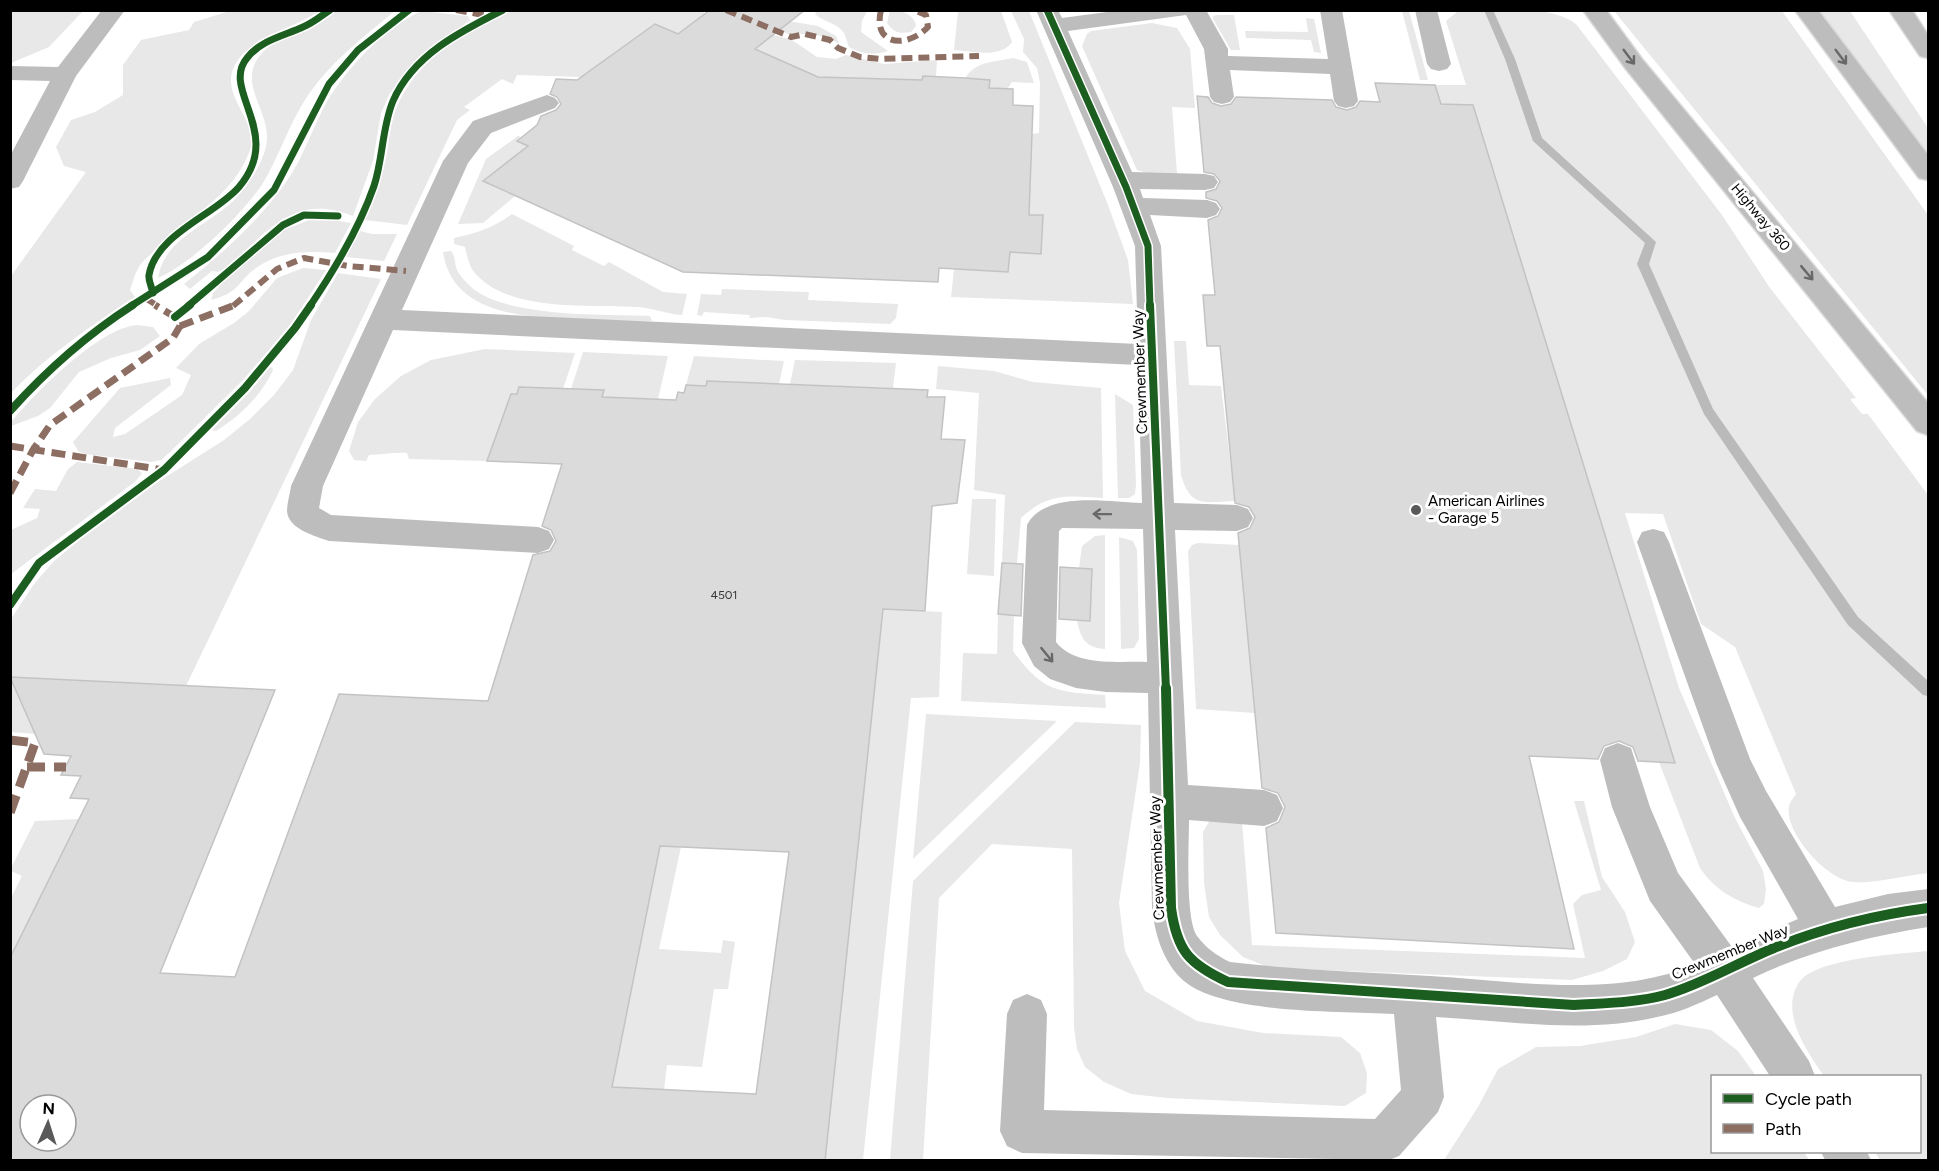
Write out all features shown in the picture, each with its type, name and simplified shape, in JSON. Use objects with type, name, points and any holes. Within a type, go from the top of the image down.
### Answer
[{"type":"main road","points":[[10,181],[65,74],[114,10]]},
{"type":"main road","points":[[1051,18],[1179,10]]},
{"type":"main road","points":[[1196,10],[1216,49],[1222,97]]},
{"type":"main road","points":[[1331,10],[1346,101]]},
{"type":"main road","points":[[1426,10],[1439,64]]},
{"type":"main road","name":"Highway 360","points":[[1594,10],[1634,64],[1929,423]]},
{"type":"main road","points":[[1806,10],[1929,172]]},
{"type":"main road","points":[[1900,10],[1929,51]]},
{"type":"main road","name":"Crewmember Way","points":[[1051,18],[1128,193],[1148,246],[1166,678],[1171,908],[1174,930],[1184,950],[1202,970],[1228,982],[1574,1005],[1608,1003],[1664,995],[1725,971],[1774,948],[1861,918],[1929,908]]},
{"type":"main road","points":[[1219,63],[1341,67]]},
{"type":"main road","points":[[10,73],[65,74]]},
{"type":"main road","points":[[538,540],[329,528],[314,522],[303,512],[307,486],[456,161],[476,134],[492,122],[547,103]]},
{"type":"main road","points":[[1128,193],[1205,182]]},
{"type":"main road","points":[[1128,193],[1208,209]]},
{"type":"main road","points":[[384,319],[1154,355]]},
{"type":"main road","points":[[1166,678],[1074,673],[1051,661],[1039,643],[1043,525],[1053,517],[1065,514],[1160,523],[1237,527]]},
{"type":"main road","points":[[1653,542],[1734,763],[1753,804],[1826,930]]},
{"type":"main road","points":[[1618,760],[1631,807],[1664,887],[1725,971],[1793,1075]]},
{"type":"main road","points":[[1170,801],[1264,808]]},
{"type":"main road","points":[[1027,1014],[1022,1131],[1384,1141],[1423,1097],[1413,995]]},
{"type":"shaded area","points":[[11,10],[83,11],[49,47],[11,63]]},
{"type":"shaded area","points":[[890,10],[913,18],[916,26],[911,32],[895,31],[887,23]]},
{"type":"shaded area","points":[[230,11],[320,11],[248,49],[233,69],[231,82],[233,93],[249,127],[252,139],[243,166],[233,180],[222,193],[141,263],[130,290],[135,297],[54,354],[11,393],[11,276],[86,172],[64,166],[56,147],[71,120],[95,112],[123,95],[123,65],[141,40],[189,30],[194,22]]},
{"type":"shaded area","points":[[335,11],[395,11],[344,54],[311,91],[263,183],[243,209],[201,250],[158,278],[169,252],[190,233],[226,208],[258,167],[266,146],[267,133],[253,86],[252,74],[255,63],[270,46],[311,29]]},
{"type":"shaded area","points":[[421,11],[468,16],[470,20],[418,59],[390,93],[381,113],[373,161],[353,216],[332,210],[314,209],[297,213],[268,230],[226,268],[218,272],[212,271],[190,289],[184,284],[242,233],[281,189],[292,173],[330,97],[352,67],[392,29]]},
{"type":"shaded area","points":[[512,11],[703,11],[708,21],[678,34],[655,24],[581,77],[517,75],[513,84],[502,79],[464,107],[470,110],[457,120],[407,225],[365,220],[382,175],[396,109],[416,76],[429,61],[460,37]]},
{"type":"shaded area","points":[[817,11],[867,11],[862,21],[861,32],[888,51],[868,54],[849,47],[841,30],[818,17],[815,14]]},
{"type":"shaded area","points":[[958,11],[1001,11],[1012,42],[1001,51],[954,50]]},
{"type":"shaded area","points":[[1011,11],[1029,11],[1128,260],[1133,304],[951,297],[954,269],[1008,272],[1010,252],[1041,253],[1043,215],[1029,215],[1032,134],[1039,133],[1040,83],[1037,68],[1023,52],[1024,39]]},
{"type":"shaded area","points":[[1402,11],[1409,11],[1428,80],[1420,80]]},
{"type":"shaded area","points":[[1458,11],[1536,11],[1564,17],[1576,24],[1722,215],[1770,288],[1856,398],[1850,399],[1862,414],[1868,414],[1928,495],[1928,873],[1880,881],[1854,882],[1832,874],[1810,854],[1793,829],[1789,817],[1789,806],[1796,794],[1735,647],[1701,624],[1663,514],[1625,513],[1679,688],[1735,818],[1763,871],[1766,889],[1764,904],[1759,908],[1733,898],[1718,888],[1700,868],[1659,762],[1473,105],[1441,104],[1435,85],[1466,85],[1446,21]]},
{"type":"shaded area","points":[[1614,11],[1782,11],[1928,215],[1928,395]]},
{"type":"shaded area","points":[[1817,11],[1850,11],[1928,128],[1928,157]]},
{"type":"shaded area","points":[[1234,15],[1240,50],[1231,50],[1213,19],[1213,16]]},
{"type":"shaded area","points":[[1306,18],[1314,19],[1321,53],[1314,52],[1311,40],[1246,38],[1245,31],[1308,32]]},
{"type":"shaded area","points":[[776,19],[818,26],[836,36],[839,44],[814,34],[788,34],[765,23]]},
{"type":"shaded area","points":[[1152,23],[1177,28],[1190,49],[1195,108],[1172,107],[1177,174],[1147,173],[1137,170],[1082,46],[1087,34],[1091,31]]},
{"type":"shaded area","points":[[770,34],[792,40],[817,57],[836,59],[846,55],[884,64],[937,60],[936,77],[922,80],[818,77],[739,42]]},
{"type":"shaded area","points":[[1013,58],[1027,62],[1034,83],[1012,82],[1008,88],[989,88],[989,80],[965,79],[979,66]]},
{"type":"shaded area","points":[[518,136],[521,137],[517,141],[528,146],[483,181],[515,196],[483,223],[458,224],[486,159]]},
{"type":"shaded area","points":[[512,214],[574,246],[572,250],[604,266],[609,262],[663,292],[687,294],[682,315],[637,307],[550,304],[507,294],[489,285],[474,272],[469,264],[465,247],[454,244],[454,238],[485,229]]},
{"type":"shaded area","points":[[327,219],[351,223],[335,253],[306,252],[277,257],[252,271],[228,293],[211,300],[213,293],[222,283],[279,232],[309,220]]},
{"type":"shaded area","points":[[360,231],[372,234],[397,234],[384,261],[346,257]]},
{"type":"shaded area","points":[[451,251],[458,272],[470,286],[506,304],[556,312],[650,316],[652,321],[553,318],[512,313],[493,308],[475,300],[460,288],[449,273],[443,252]]},
{"type":"shaded area","points":[[303,268],[326,270],[289,327],[243,380],[161,460],[151,462],[85,454],[78,451],[73,442],[120,388],[170,378],[171,385],[115,428],[113,437],[125,434],[182,395],[191,375],[176,368],[199,344],[249,311],[277,278]]},
{"type":"shaded area","points":[[338,273],[381,279],[186,686],[11,677],[11,619],[34,584],[54,561],[134,497],[224,440],[274,395],[293,370],[311,320]]},
{"type":"shaded area","points":[[722,289],[809,292],[808,300],[898,304],[896,318],[890,324],[749,318],[750,315],[704,312],[702,316],[697,315],[701,294],[721,295]]},
{"type":"shaded area","points":[[137,325],[153,327],[160,336],[140,350],[111,358],[79,372],[50,408],[38,416],[11,426],[11,422],[51,379],[87,349],[105,337]]},
{"type":"shaded area","points":[[1174,341],[1186,341],[1189,385],[1221,386],[1235,501],[1200,501],[1189,494],[1185,486],[1181,475]]},
{"type":"shaded area","points":[[485,349],[575,353],[561,395],[545,388],[520,387],[517,394],[511,394],[487,461],[409,459],[407,453],[369,455],[366,461],[354,460],[349,451],[358,422],[375,399],[401,376],[431,360]]},
{"type":"shaded area","points":[[583,352],[668,356],[658,399],[602,397],[603,390],[577,389],[574,395],[569,395]]},
{"type":"shaded area","points":[[694,356],[784,361],[779,384],[707,381],[706,386],[686,385]]},
{"type":"shaded area","points":[[795,360],[896,363],[893,388],[790,384]]},
{"type":"shaded area","points":[[938,366],[994,371],[1033,382],[1101,388],[1103,498],[1059,498],[1031,510],[1021,518],[1017,564],[1002,563],[1005,495],[974,490],[979,393],[936,389]]},
{"type":"shaded area","points":[[272,367],[273,370],[263,388],[249,405],[225,425],[216,431],[212,430],[212,427],[264,370]]},
{"type":"shaded area","points":[[1115,394],[1133,405],[1136,484],[1135,494],[1129,498],[1118,498]]},
{"type":"shaded area","points":[[77,462],[137,469],[142,473],[136,481],[11,574],[11,530],[37,518],[40,509],[23,508],[35,489],[56,491],[68,469]]},
{"type":"shaded area","points":[[972,499],[996,499],[994,576],[967,574]]},
{"type":"shaded area","points":[[1105,535],[1105,649],[1093,647],[1085,641],[1077,620],[1090,620],[1092,569],[1079,568],[1082,546],[1095,536]]},
{"type":"shaded area","points":[[1119,537],[1133,541],[1137,550],[1139,639],[1134,648],[1121,649]]},
{"type":"shaded area","points":[[1198,543],[1239,545],[1255,713],[1196,709],[1188,551],[1192,545]]},
{"type":"shaded area","points":[[883,609],[942,612],[939,697],[911,698],[863,1160],[825,1160]]},
{"type":"shaded area","points":[[998,615],[1014,615],[1013,651],[1033,675],[1063,691],[1105,695],[1106,708],[961,701],[963,653],[997,654]]},
{"type":"shaded area","points":[[11,677],[35,734],[11,732]]},
{"type":"shaded area","points":[[926,714],[1057,721],[913,859]]},
{"type":"shaded area","points":[[1075,722],[1141,725],[1140,763],[1119,903],[1125,951],[1145,991],[1197,1021],[1263,1033],[1341,1037],[1360,1053],[1367,1073],[1366,1093],[1345,1106],[1167,1098],[1131,1094],[1104,1082],[1085,1067],[1077,1049],[1074,1027],[1072,849],[992,844],[939,898],[923,1160],[890,1160],[913,881]]},
{"type":"shaded area","points":[[1574,801],[1584,801],[1602,877],[1625,912],[1635,942],[1627,959],[1603,971],[1572,980],[1270,968],[1243,957],[1220,935],[1209,917],[1204,883],[1203,832],[1210,820],[1242,822],[1252,945],[1585,958],[1573,904],[1582,895],[1601,890]]},
{"type":"shaded area","points":[[79,819],[11,958],[10,900],[22,876],[11,871],[11,868],[35,821]]},
{"type":"shaded area","points":[[660,846],[681,847],[659,949],[721,953],[723,940],[735,942],[728,989],[714,989],[702,1067],[667,1065],[664,1090],[612,1087]]},
{"type":"shaded area","points":[[1928,951],[1928,1160],[1880,1160],[1876,1153],[1921,1153],[1921,1075],[1823,1075],[1804,1045],[1794,1020],[1793,996],[1798,984],[1806,975],[1838,963]]},
{"type":"shaded area","points":[[1675,1024],[1711,1030],[1738,1051],[1755,1075],[1711,1075],[1711,1153],[1805,1153],[1809,1160],[1444,1160],[1478,1107],[1498,1069],[1536,1047],[1580,1046],[1636,1037]]},
{"type":"building","points":[[710,10],[805,10],[755,49],[818,77],[922,80],[923,76],[965,78],[990,80],[989,88],[1013,89],[1013,105],[1033,106],[1029,215],[1043,215],[1041,254],[1010,252],[1008,272],[939,268],[938,282],[683,272],[483,181],[528,146],[517,141],[537,125],[541,116],[556,110],[561,104],[557,97],[550,94],[556,79],[577,80],[655,24],[678,34]]},
{"type":"building","name":"American Airlines - Garage 5","points":[[1375,83],[1435,85],[1441,104],[1473,105],[1675,763],[1638,761],[1633,747],[1619,741],[1604,746],[1598,759],[1529,756],[1574,949],[1276,933],[1266,828],[1279,822],[1285,807],[1278,793],[1262,788],[1238,533],[1250,528],[1255,517],[1249,507],[1235,503],[1220,346],[1207,346],[1203,295],[1215,295],[1208,220],[1218,216],[1222,208],[1217,201],[1206,198],[1206,192],[1216,189],[1220,181],[1214,174],[1204,172],[1197,96],[1208,97],[1212,103],[1221,106],[1231,104],[1236,97],[1332,100],[1336,107],[1347,110],[1356,107],[1360,101],[1380,102]]},
{"type":"building","points":[[707,381],[928,390],[927,397],[945,397],[941,439],[965,440],[957,503],[932,506],[925,611],[883,609],[825,1161],[10,1161],[10,958],[89,799],[70,798],[81,776],[61,775],[71,756],[44,754],[10,677],[275,690],[160,973],[235,977],[339,694],[488,701],[533,555],[550,551],[556,541],[551,530],[542,526],[562,464],[487,461],[511,394],[517,394],[519,387],[604,390],[602,397],[676,400],[678,392],[684,393],[686,385],[706,386]],"holes":[[[660,846],[789,852],[756,1094],[612,1087]]]},
{"type":"building","points":[[1002,563],[1023,564],[1021,616],[998,614]]},
{"type":"building","points":[[1060,567],[1092,569],[1090,621],[1059,619]]},
{"type":"waterway","points":[[1488,10],[1510,59],[1537,139],[1651,242],[1643,264],[1708,411],[1853,621],[1928,690]]},
{"type":"marked path","points":[[456,10],[489,16]]},
{"type":"marked path","points":[[726,10],[791,37],[805,34],[830,40],[838,48],[860,57],[880,59],[979,56]]},
{"type":"marked path","points":[[881,10],[878,22],[880,31],[886,37],[894,40],[913,38],[928,27],[926,15],[914,10]]},
{"type":"marked path","points":[[180,326],[231,308],[277,269],[304,258],[348,266],[406,271]]},
{"type":"marked path","points":[[10,493],[33,450],[50,425],[173,338],[180,326],[175,317],[145,298]]},
{"type":"marked path","points":[[10,446],[164,470]]},
{"type":"marked path","points":[[10,740],[35,743],[10,813]]},
{"type":"marked path","points":[[27,767],[66,767]]},
{"type":"cycle path","points":[[153,293],[149,275],[155,259],[165,245],[226,199],[249,173],[257,136],[255,124],[240,86],[239,77],[245,59],[266,42],[307,25],[330,10]]},
{"type":"cycle path","points":[[10,411],[33,385],[77,346],[120,313],[208,257],[274,190],[329,84],[358,50],[409,10]]},
{"type":"cycle path","points":[[10,605],[39,563],[164,470],[245,388],[295,328],[333,272],[358,223],[374,185],[393,102],[406,79],[439,45],[503,10]]},
{"type":"cycle path","points":[[1047,10],[1126,187],[1148,246],[1170,801],[1171,908],[1174,930],[1183,950],[1202,970],[1228,982],[1262,986],[1574,1005],[1620,1002],[1665,995],[1707,979],[1774,948],[1831,928],[1888,914],[1928,908]]},
{"type":"cycle path","points":[[175,317],[283,225],[304,215],[338,216]]},
{"type":"place","name":"American Airlines - Garage 5","points":[[1416,510]]}]
